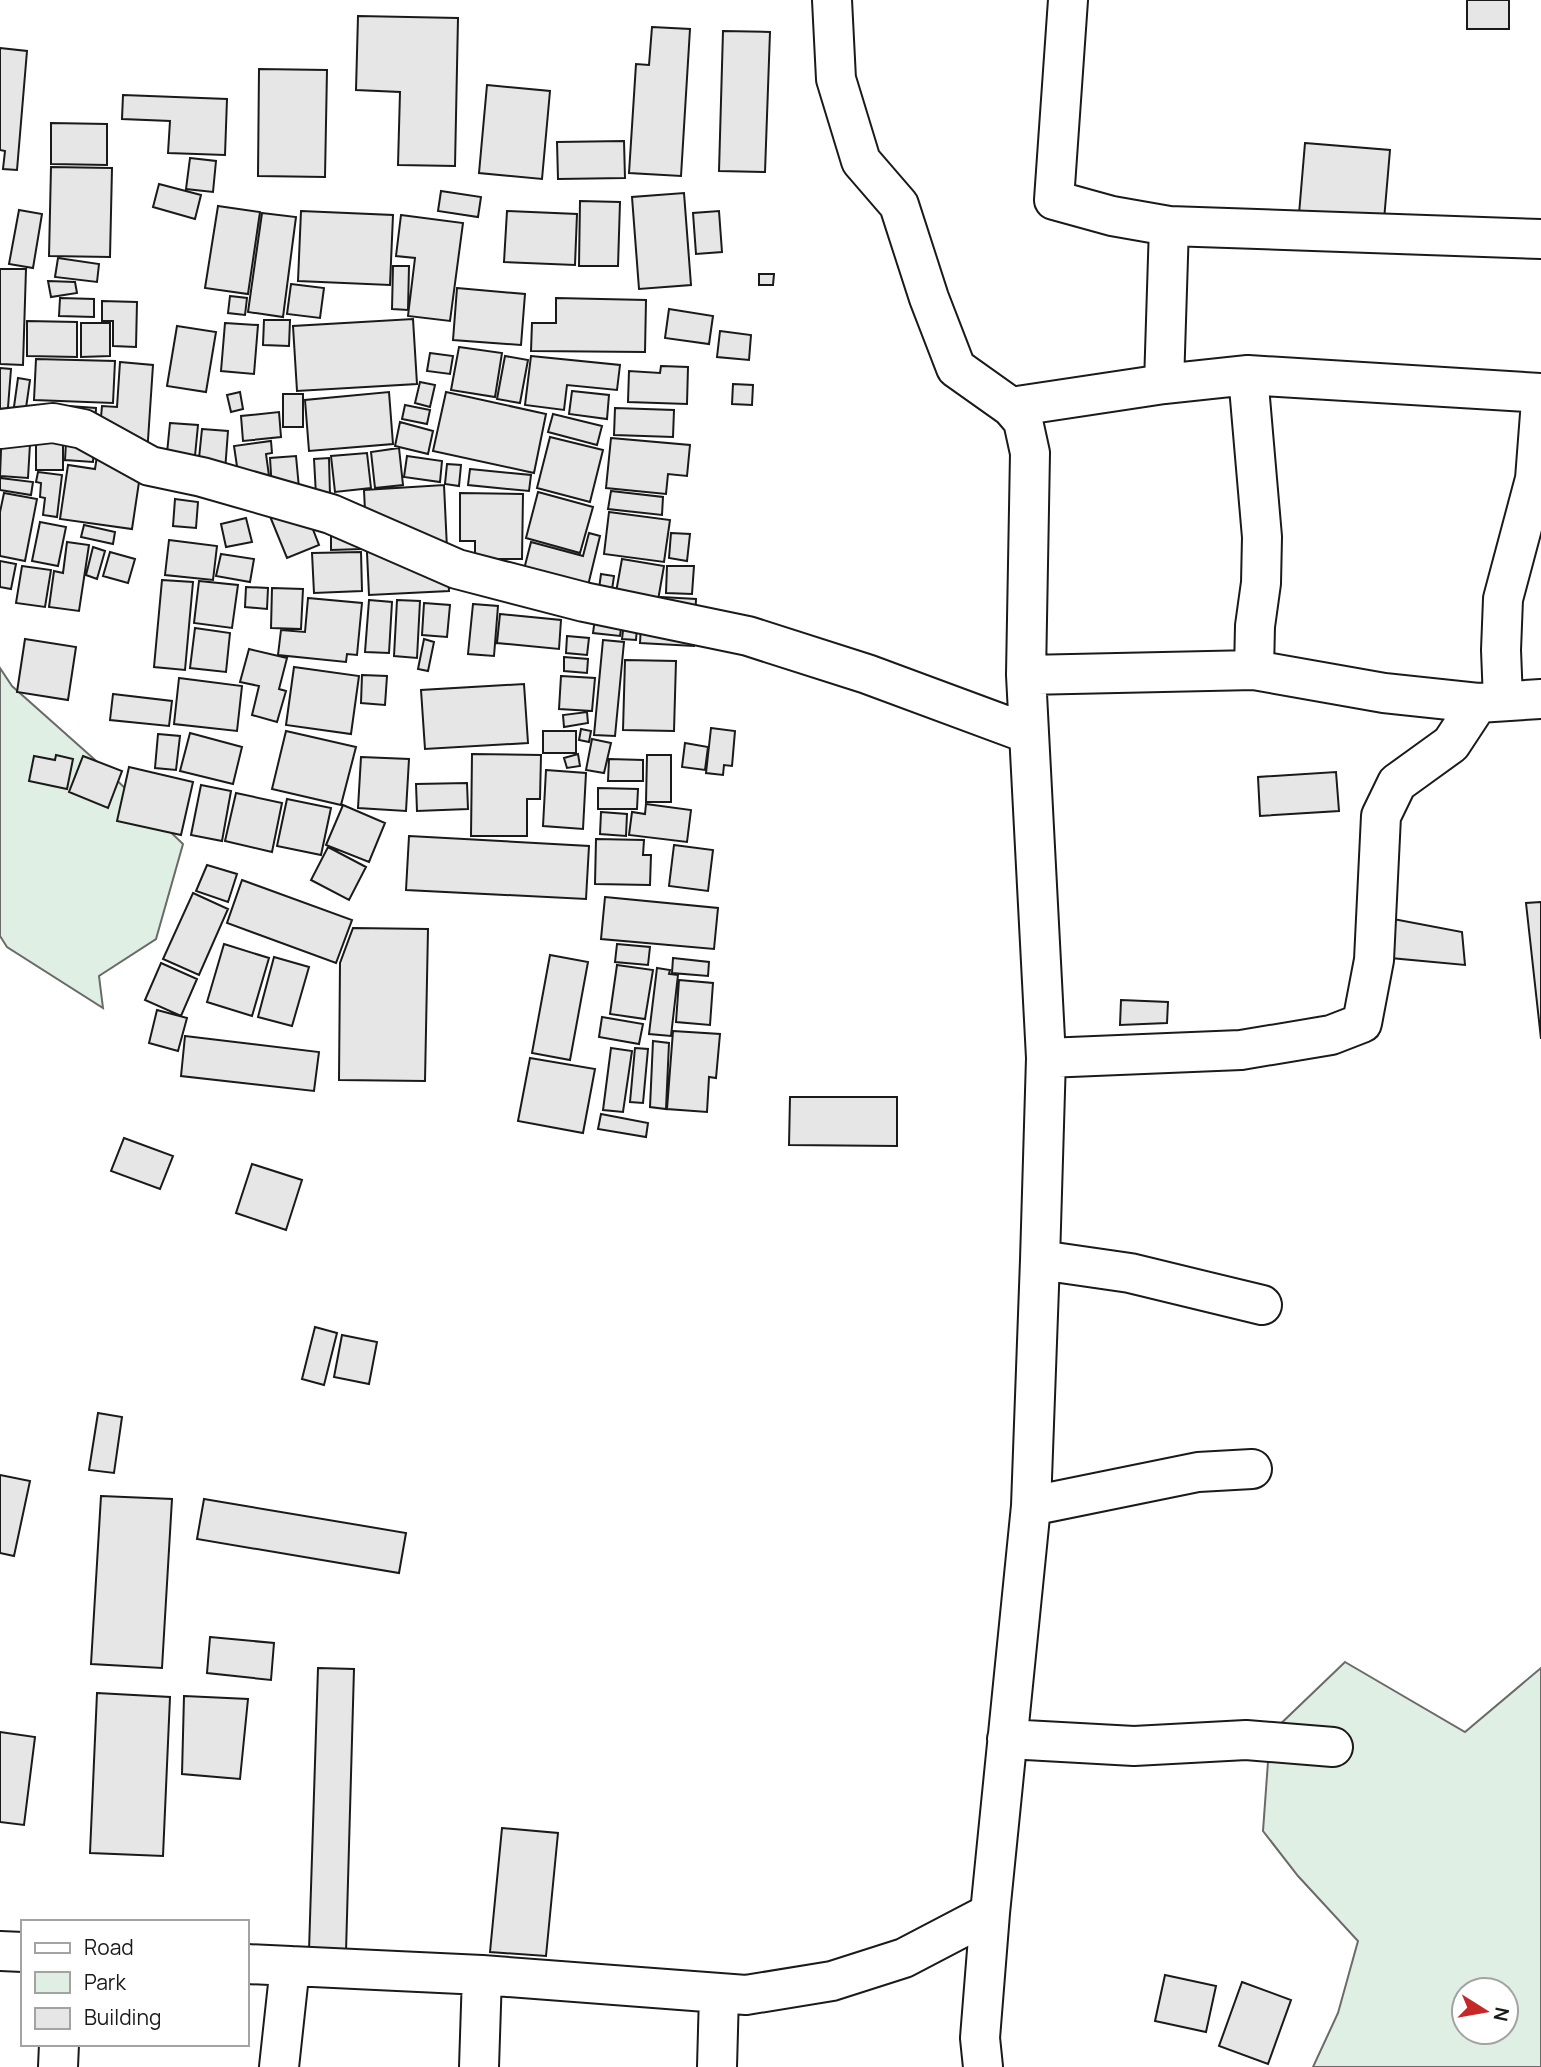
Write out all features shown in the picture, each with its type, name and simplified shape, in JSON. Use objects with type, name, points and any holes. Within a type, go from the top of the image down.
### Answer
[{"type":"street","points":[[832,0],[836,79],[861,161],[899,205],[929,298],[956,368],[1011,407],[1023,421],[1030,453],[1026,675],[1046,1058],[1031,1506],[990,1913],[980,2038],[983,2067]]},
{"type":"street","points":[[1068,0],[1054,200],[1112,216],[1169,226],[1541,239]]},
{"type":"street","points":[[1164,384],[1169,226]]},
{"type":"street","points":[[1011,407],[1164,384],[1248,375],[1541,393]]},
{"type":"street","points":[[1248,375],[1262,537],[1254,670]]},
{"type":"street","points":[[1046,1058],[1241,1050],[1331,1035],[1362,1023],[1374,960],[1381,816],[1397,783],[1451,744],[1490,701],[1501,650],[1503,599],[1535,479],[1541,401]]},
{"type":"street","points":[[0,429],[53,423],[83,429],[150,466],[202,477],[331,514],[457,569],[583,602],[748,636],[867,674],[1029,734]]},
{"type":"street","points":[[1026,675],[1254,670],[1384,693],[1490,701],[1541,699]]},
{"type":"street","points":[[1040,1260],[1130,1273],[1262,1305]]},
{"type":"street","points":[[1031,1506],[1198,1472],[1252,1469]]},
{"type":"street","points":[[1007,1740],[1134,1746],[1246,1740],[1332,1747]]},
{"type":"street","points":[[248,1964],[482,1975],[746,1995],[832,1981],[904,1958],[990,1913]]},
{"type":"street","points":[[0,1951],[21,1952]]},
{"type":"street","points":[[279,2067],[290,1966]]},
{"type":"street","points":[[480,2067],[482,1975]]},
{"type":"street","points":[[717,2067],[719,1994]]},
{"type":"street","points":[[58,2067],[59,2046]]},
{"type":"green space","points":[[0,668],[12,686],[103,767],[183,844],[156,939],[99,976],[103,1008],[7,947],[0,936]]},
{"type":"green space","points":[[1345,1662],[1465,1732],[1541,1668],[1541,2067],[1313,2067],[1338,2013],[1358,1941],[1298,1876],[1263,1831],[1270,1734]]},
{"type":"building","points":[[1467,0],[1509,0],[1509,29],[1467,29]]},
{"type":"building","points":[[358,16],[458,18],[455,166],[398,165],[400,92],[356,90]]},
{"type":"building","points":[[652,27],[690,29],[681,176],[629,173],[636,64],[649,65]]},
{"type":"building","points":[[723,31],[770,32],[765,172],[719,171]]},
{"type":"building","points":[[0,48],[27,51],[17,170],[3,169],[5,151],[0,150]]},
{"type":"building","points":[[259,69],[327,70],[325,177],[258,176]]},
{"type":"building","points":[[487,85],[550,91],[542,179],[479,173]]},
{"type":"building","points":[[123,95],[227,99],[225,155],[168,153],[170,121],[122,119]]},
{"type":"building","points":[[51,123],[107,124],[107,165],[51,164]]},
{"type":"building","points":[[624,141],[625,178],[558,179],[557,142]]},
{"type":"building","points":[[1305,143],[1390,150],[1384,220],[1299,214]]},
{"type":"building","points":[[190,158],[216,161],[213,192],[186,189]]},
{"type":"building","points":[[51,167],[112,168],[110,257],[49,256]]},
{"type":"building","points":[[159,184],[201,195],[195,219],[153,207]]},
{"type":"building","points":[[441,191],[481,197],[478,217],[438,211]]},
{"type":"building","points":[[684,193],[691,285],[639,289],[632,197]]},
{"type":"building","points":[[580,201],[620,202],[618,266],[579,266]]},
{"type":"building","points":[[218,206],[260,212],[248,294],[205,288]]},
{"type":"building","points":[[19,210],[42,214],[33,268],[9,264]]},
{"type":"building","points":[[301,211],[393,215],[390,285],[298,281]]},
{"type":"building","points":[[507,211],[577,214],[575,265],[504,262]]},
{"type":"building","points":[[719,211],[722,252],[696,254],[693,213]]},
{"type":"building","points":[[262,213],[296,217],[283,317],[248,312]]},
{"type":"building","points":[[401,215],[463,223],[450,321],[408,316],[415,258],[396,256]]},
{"type":"building","points":[[58,258],[99,264],[97,282],[55,277]]},
{"type":"building","points":[[393,266],[409,266],[408,310],[392,309]]},
{"type":"building","points":[[0,269],[26,269],[23,365],[0,364]]},
{"type":"building","points":[[759,274],[774,274],[773,285],[759,285]]},
{"type":"building","points":[[48,281],[75,282],[77,293],[51,297]]},
{"type":"building","points":[[291,284],[324,288],[320,318],[287,314]]},
{"type":"building","points":[[457,288],[525,294],[521,345],[453,340]]},
{"type":"building","points":[[230,296],[247,298],[245,315],[228,313]]},
{"type":"building","points":[[60,298],[94,299],[94,317],[59,316]]},
{"type":"building","points":[[556,298],[646,300],[645,352],[531,351],[532,323],[556,323]]},
{"type":"building","points":[[102,301],[137,302],[136,347],[113,346],[113,321],[102,321]]},
{"type":"building","points":[[669,309],[713,316],[709,344],[665,338]]},
{"type":"building","points":[[413,319],[417,384],[297,391],[293,326]]},
{"type":"building","points":[[264,320],[290,320],[289,346],[263,345]]},
{"type":"building","points":[[27,321],[77,322],[77,357],[27,356]]},
{"type":"building","points":[[81,323],[110,323],[110,356],[81,357]]},
{"type":"building","points":[[225,323],[258,325],[254,374],[221,371]]},
{"type":"building","points":[[177,326],[216,332],[206,392],[167,386]]},
{"type":"building","points":[[720,331],[751,335],[749,360],[717,357]]},
{"type":"building","points":[[459,347],[502,353],[495,397],[451,390]]},
{"type":"building","points":[[430,353],[453,356],[450,374],[427,371]]},
{"type":"building","points":[[505,356],[528,360],[520,403],[497,399]]},
{"type":"building","points":[[531,356],[620,365],[617,390],[567,385],[564,410],[525,405]]},
{"type":"building","points":[[36,359],[115,361],[113,403],[34,400]]},
{"type":"building","points":[[120,362],[153,365],[147,455],[98,451],[102,406],[117,407]]},
{"type":"building","points":[[661,366],[688,367],[687,404],[628,402],[629,371],[660,373]]},
{"type":"building","points":[[0,368],[11,369],[7,420],[0,420]]},
{"type":"building","points":[[18,378],[30,380],[24,422],[12,421]]},
{"type":"building","points":[[420,382],[435,385],[430,407],[415,403]]},
{"type":"building","points":[[733,384],[753,385],[752,405],[732,404]]},
{"type":"building","points":[[572,391],[609,395],[607,419],[569,414]]},
{"type":"building","points":[[240,392],[243,409],[231,412],[227,395]]},
{"type":"building","points":[[389,392],[393,444],[309,451],[305,400]]},
{"type":"building","points":[[446,392],[546,414],[534,473],[433,451]]},
{"type":"building","points":[[283,394],[303,394],[303,427],[283,427]]},
{"type":"building","points":[[405,405],[430,410],[427,424],[402,419]]},
{"type":"building","points":[[68,406],[96,408],[93,462],[65,460]]},
{"type":"building","points":[[36,407],[63,407],[63,470],[36,470]]},
{"type":"building","points":[[615,408],[674,410],[673,437],[614,435]]},
{"type":"building","points":[[279,412],[281,437],[243,441],[241,416]]},
{"type":"building","points":[[553,414],[602,426],[597,445],[548,432]]},
{"type":"building","points":[[400,422],[433,431],[428,454],[395,446]]},
{"type":"building","points":[[170,423],[198,425],[194,466],[166,463]]},
{"type":"building","points":[[2,425],[31,427],[28,478],[0,476]]},
{"type":"building","points":[[202,429],[228,431],[225,471],[198,468]]},
{"type":"building","points":[[550,437],[603,450],[590,502],[537,488]]},
{"type":"building","points":[[611,438],[690,445],[687,476],[668,474],[666,494],[606,488]]},
{"type":"building","points":[[271,441],[272,453],[266,454],[270,483],[240,487],[234,446]]},
{"type":"building","points":[[399,448],[403,485],[375,488],[371,452]]},
{"type":"building","points":[[367,453],[371,488],[335,492],[331,456]]},
{"type":"building","points":[[97,456],[142,462],[132,529],[60,519],[68,465],[95,469]]},
{"type":"building","points":[[296,456],[299,488],[272,490],[270,458]]},
{"type":"building","points":[[407,456],[442,461],[440,482],[404,477]]},
{"type":"building","points":[[329,458],[330,495],[316,495],[314,459]]},
{"type":"building","points":[[447,464],[461,465],[459,486],[445,484]]},
{"type":"building","points":[[470,469],[531,475],[529,491],[468,485]]},
{"type":"building","points":[[38,472],[62,475],[57,517],[43,515],[45,498],[40,497],[41,483],[36,482]]},
{"type":"building","points":[[0,478],[33,482],[31,495],[0,490]]},
{"type":"building","points":[[444,485],[449,591],[369,595],[364,490]]},
{"type":"building","points":[[611,491],[663,497],[662,515],[608,509]]},
{"type":"building","points":[[538,492],[593,507],[580,553],[526,538]]},
{"type":"building","points":[[4,493],[37,499],[25,561],[0,556],[0,512]]},
{"type":"building","points":[[460,493],[523,494],[522,559],[475,559],[475,541],[460,541]]},
{"type":"building","points":[[300,496],[319,545],[287,558],[267,509]]},
{"type":"building","points":[[175,499],[198,502],[196,528],[173,526]]},
{"type":"building","points":[[609,512],[670,520],[664,562],[604,554]]},
{"type":"building","points":[[246,518],[252,542],[226,547],[221,524]]},
{"type":"building","points":[[40,522],[66,527],[58,566],[32,561]]},
{"type":"building","points":[[84,525],[115,532],[113,544],[81,537]]},
{"type":"building","points":[[589,533],[600,536],[584,602],[520,585],[531,542],[583,556]]},
{"type":"building","points":[[671,533],[690,534],[687,561],[669,558]]},
{"type":"building","points":[[331,535],[363,549],[331,550]]},
{"type":"building","points":[[169,540],[217,546],[213,580],[165,575]]},
{"type":"building","points":[[67,542],[89,545],[79,611],[49,607],[54,571],[63,573]]},
{"type":"building","points":[[93,547],[105,551],[97,579],[86,575]]},
{"type":"building","points":[[110,552],[135,559],[128,583],[103,576]]},
{"type":"building","points":[[361,552],[362,591],[314,593],[312,553]]},
{"type":"building","points":[[221,554],[254,559],[250,582],[216,576]]},
{"type":"building","points":[[622,559],[664,566],[657,606],[613,609]]},
{"type":"building","points":[[0,561],[16,564],[11,589],[0,587]]},
{"type":"building","points":[[22,566],[51,570],[45,607],[16,603]]},
{"type":"building","points":[[667,566],[694,566],[692,594],[666,593]]},
{"type":"building","points":[[601,574],[614,576],[609,610],[623,613],[620,636],[593,633]]},
{"type":"building","points":[[162,580],[193,582],[185,670],[154,667]]},
{"type":"building","points":[[199,581],[238,585],[232,628],[194,623]]},
{"type":"building","points":[[246,587],[268,588],[267,609],[245,607]]},
{"type":"building","points":[[272,588],[303,589],[301,629],[271,628]]},
{"type":"building","points":[[661,597],[696,599],[694,646],[640,643],[642,608],[661,609]]},
{"type":"building","points":[[308,598],[362,603],[357,655],[347,654],[346,662],[278,655],[281,630],[305,632]]},
{"type":"building","points":[[369,600],[392,602],[389,653],[365,652]]},
{"type":"building","points":[[397,600],[420,601],[417,658],[394,656]]},
{"type":"building","points":[[424,603],[450,605],[447,637],[422,635]]},
{"type":"building","points":[[473,604],[498,606],[494,656],[468,654]]},
{"type":"building","points":[[500,614],[561,620],[559,649],[497,643]]},
{"type":"building","points":[[625,615],[638,615],[636,640],[622,639]]},
{"type":"building","points":[[195,628],[230,633],[226,672],[190,668]]},
{"type":"building","points":[[567,636],[589,638],[587,655],[566,653]]},
{"type":"building","points":[[25,639],[76,647],[68,700],[17,692]]},
{"type":"building","points":[[424,639],[434,642],[428,671],[418,669]]},
{"type":"building","points":[[603,640],[624,642],[615,736],[594,735]]},
{"type":"building","points":[[249,649],[287,658],[279,689],[286,691],[277,722],[252,715],[259,686],[240,682]]},
{"type":"building","points":[[564,657],[588,659],[587,673],[564,671]]},
{"type":"building","points":[[625,660],[676,661],[674,731],[623,730]]},
{"type":"building","points":[[294,667],[359,676],[351,734],[286,725]]},
{"type":"building","points":[[362,675],[387,676],[385,705],[361,703]]},
{"type":"building","points":[[561,676],[595,678],[592,711],[559,709]]},
{"type":"building","points":[[179,678],[242,686],[237,731],[174,724]]},
{"type":"building","points":[[524,684],[528,743],[425,749],[421,690]]},
{"type":"building","points":[[113,694],[172,701],[169,726],[110,720]]},
{"type":"building","points":[[587,712],[588,723],[564,727],[563,715]]},
{"type":"building","points":[[711,728],[735,731],[732,766],[724,765],[723,775],[706,773]]},
{"type":"building","points":[[581,729],[591,731],[589,742],[579,740]]},
{"type":"building","points":[[286,731],[356,747],[341,805],[272,789]]},
{"type":"building","points":[[543,731],[576,731],[576,753],[543,753]]},
{"type":"building","points":[[190,733],[242,747],[233,784],[180,771]]},
{"type":"building","points":[[158,734],[180,736],[176,770],[155,768]]},
{"type":"building","points":[[592,739],[611,743],[604,773],[586,770]]},
{"type":"building","points":[[685,743],[708,747],[705,770],[682,767]]},
{"type":"building","points":[[472,754],[541,755],[540,799],[527,799],[527,836],[471,836]]},
{"type":"building","points":[[578,754],[580,766],[567,768],[564,758]]},
{"type":"building","points":[[56,755],[73,759],[67,789],[29,781],[34,756],[55,760]]},
{"type":"building","points":[[647,755],[671,755],[671,802],[646,802]]},
{"type":"building","points":[[83,756],[122,771],[108,808],[69,792]]},
{"type":"building","points":[[361,757],[409,759],[406,811],[358,808]]},
{"type":"building","points":[[609,759],[643,760],[643,781],[608,781]]},
{"type":"building","points":[[129,767],[193,782],[181,835],[117,821]]},
{"type":"building","points":[[546,770],[586,773],[583,829],[543,826]]},
{"type":"building","points":[[1336,772],[1339,811],[1260,816],[1258,777]]},
{"type":"building","points":[[467,783],[468,809],[417,811],[416,784]]},
{"type":"building","points":[[201,785],[231,791],[222,841],[191,835]]},
{"type":"building","points":[[598,788],[638,789],[637,809],[598,809]]},
{"type":"building","points":[[236,793],[282,803],[272,852],[225,841]]},
{"type":"building","points":[[287,799],[331,808],[321,855],[277,846]]},
{"type":"building","points":[[646,804],[691,810],[687,842],[629,835],[632,812],[645,814]]},
{"type":"building","points":[[343,805],[385,823],[369,862],[326,845]]},
{"type":"building","points":[[601,812],[627,814],[626,836],[600,834]]},
{"type":"building","points":[[409,836],[589,846],[586,899],[406,890]]},
{"type":"building","points":[[596,839],[644,840],[643,855],[651,855],[650,885],[595,884]]},
{"type":"building","points":[[674,845],[713,850],[708,891],[669,886]]},
{"type":"building","points":[[328,847],[366,867],[349,900],[311,880]]},
{"type":"building","points":[[207,865],[237,874],[228,902],[196,891]]},
{"type":"building","points":[[242,880],[352,920],[336,963],[227,923]]},
{"type":"building","points":[[193,893],[228,909],[199,975],[163,959]]},
{"type":"building","points":[[605,897],[718,908],[714,949],[601,939]]},
{"type":"building","points":[[1541,902],[1541,1039],[1526,903]]},
{"type":"building","points":[[1388,918],[1462,932],[1465,965],[1380,957]]},
{"type":"building","points":[[353,928],[428,929],[425,1081],[339,1080],[340,963]]},
{"type":"building","points":[[224,944],[269,958],[252,1016],[207,1002]]},
{"type":"building","points":[[617,944],[650,947],[648,965],[615,962]]},
{"type":"building","points":[[550,955],[588,962],[570,1060],[532,1053]]},
{"type":"building","points":[[274,957],[309,967],[292,1026],[258,1017]]},
{"type":"building","points":[[673,958],[709,962],[708,976],[672,973]]},
{"type":"building","points":[[161,963],[197,979],[181,1016],[145,1000]]},
{"type":"building","points":[[617,965],[653,970],[645,1019],[610,1014]]},
{"type":"building","points":[[657,968],[670,970],[669,974],[678,975],[671,1036],[649,1034]]},
{"type":"building","points":[[679,980],[713,983],[710,1025],[676,1022]]},
{"type":"building","points":[[1121,1000],[1168,1002],[1167,1023],[1120,1025]]},
{"type":"building","points":[[157,1010],[187,1018],[178,1051],[149,1043]]},
{"type":"building","points":[[602,1017],[643,1024],[639,1044],[599,1037]]},
{"type":"building","points":[[673,1031],[720,1034],[716,1078],[709,1077],[707,1112],[667,1109]]},
{"type":"building","points":[[185,1036],[319,1052],[314,1091],[181,1076]]},
{"type":"building","points":[[653,1041],[669,1043],[666,1109],[650,1107]]},
{"type":"building","points":[[611,1048],[632,1051],[623,1112],[603,1110]]},
{"type":"building","points":[[635,1048],[648,1049],[643,1103],[630,1102]]},
{"type":"building","points":[[530,1058],[595,1069],[583,1133],[518,1121]]},
{"type":"building","points":[[790,1097],[897,1097],[897,1146],[789,1145]]},
{"type":"building","points":[[601,1114],[648,1123],[646,1137],[598,1129]]},
{"type":"building","points":[[124,1138],[173,1156],[160,1189],[111,1171]]},
{"type":"building","points":[[252,1164],[302,1180],[286,1230],[236,1213]]},
{"type":"building","points":[[315,1327],[337,1333],[324,1385],[302,1379]]},
{"type":"building","points":[[342,1335],[377,1342],[369,1384],[334,1377]]},
{"type":"building","points":[[98,1413],[122,1417],[114,1473],[89,1470]]},
{"type":"building","points":[[0,1475],[30,1481],[14,1556],[0,1553]]},
{"type":"building","points":[[101,1496],[172,1499],[162,1668],[91,1664]]},
{"type":"building","points":[[204,1499],[406,1533],[399,1573],[197,1539]]},
{"type":"building","points":[[210,1637],[274,1643],[271,1680],[207,1673]]},
{"type":"building","points":[[318,1668],[354,1669],[346,1952],[309,1951]]},
{"type":"building","points":[[97,1693],[170,1697],[163,1856],[90,1853]]},
{"type":"building","points":[[184,1696],[248,1699],[240,1779],[182,1774]]},
{"type":"building","points":[[0,1732],[35,1737],[24,1825],[0,1822]]},
{"type":"building","points":[[502,1828],[558,1833],[546,1956],[490,1952]]},
{"type":"building","points":[[1165,1975],[1216,1986],[1206,2032],[1155,2021]]},
{"type":"building","points":[[1242,1982],[1291,2000],[1268,2064],[1219,2046]]}]
